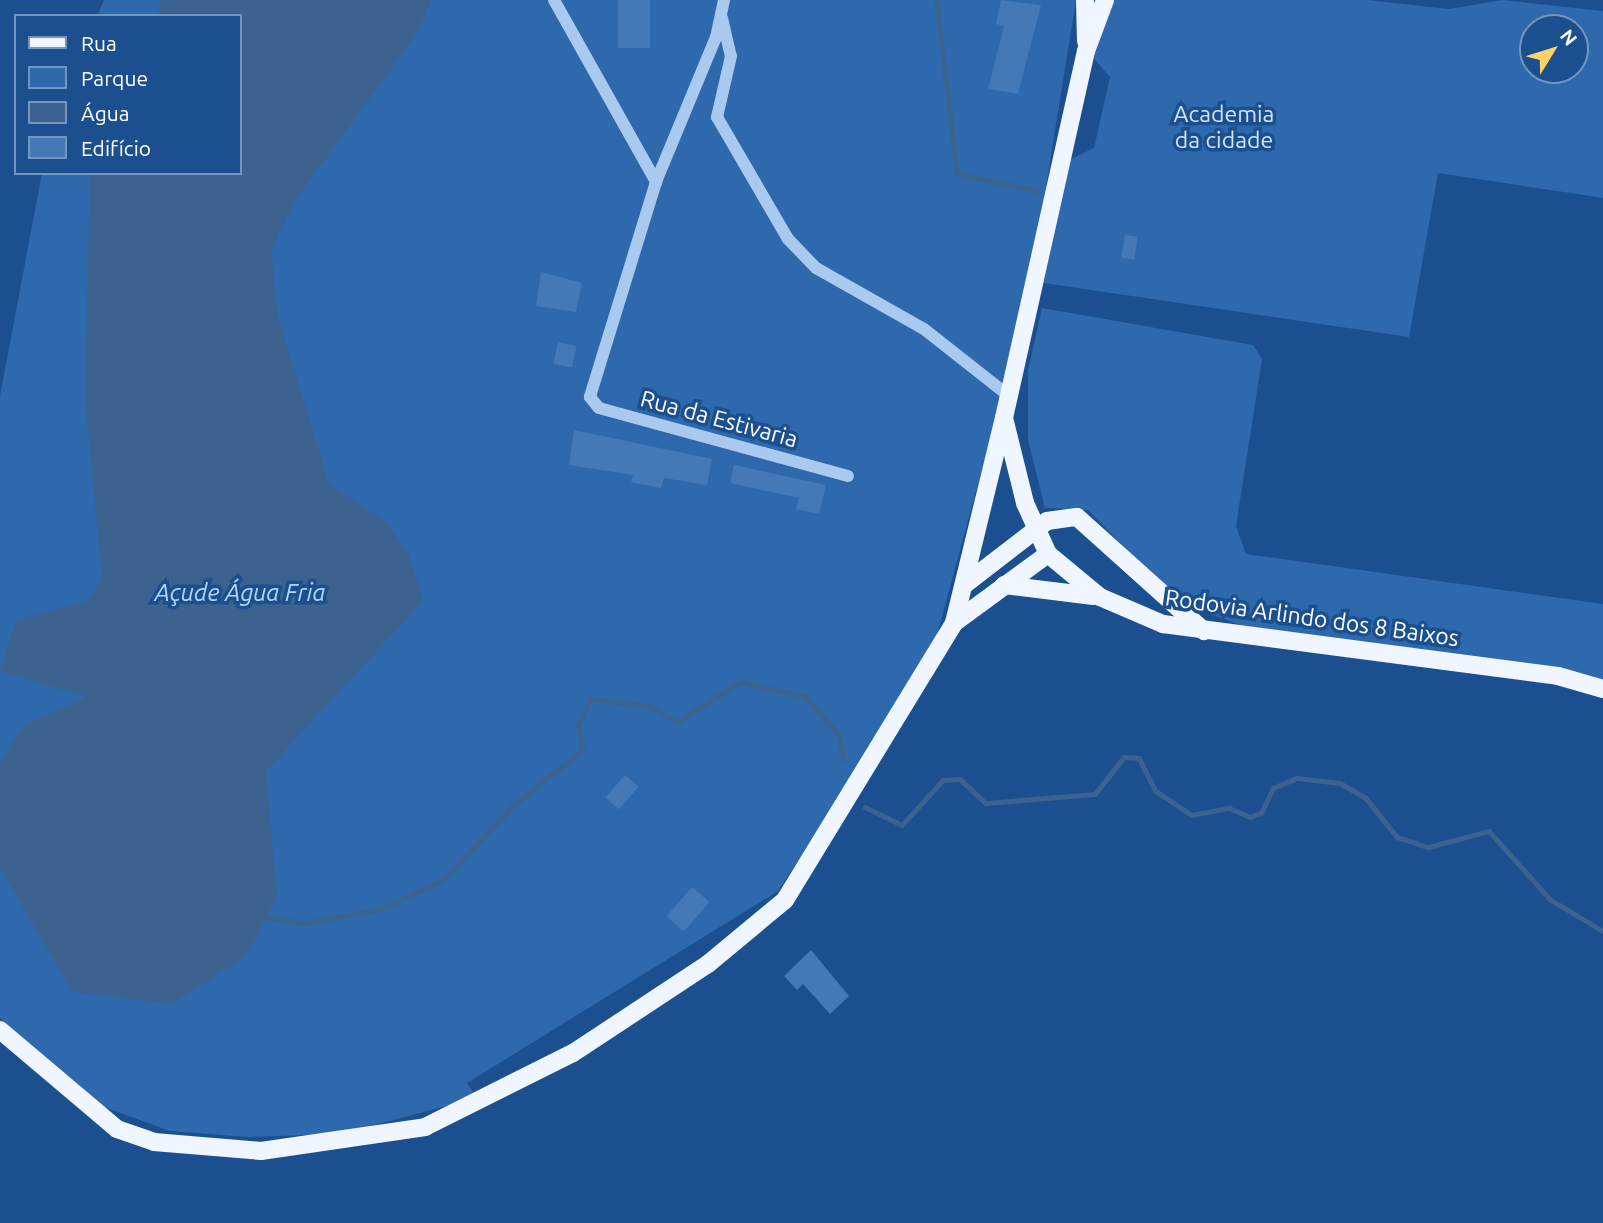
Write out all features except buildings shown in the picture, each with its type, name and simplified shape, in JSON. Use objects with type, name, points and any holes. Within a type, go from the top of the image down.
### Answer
[{"type":"main road","name":"Rodovia Arlindo dos 8 Baixos","points":[[1105,0],[1086,51],[1004,418],[1034,529],[1048,554],[1100,597],[1148,620],[1204,631],[1538,673],[1603,689]]},
{"type":"main road","name":"Rodovia Arlindo dos 8 Baixos","points":[[1085,1],[1086,51]]},
{"type":"main road","points":[[0,1030],[106,1124],[154,1142],[261,1151],[425,1127],[573,1053],[755,929],[785,900],[855,790],[954,623],[1004,418]]},
{"type":"main road","points":[[964,585],[1034,529],[1062,516],[1088,521],[1204,631]]},
{"type":"main road","points":[[954,623],[1048,554]]},
{"type":"main road","points":[[1003,585],[1100,597]]},
{"type":"street","points":[[554,0],[656,183]]},
{"type":"street","points":[[656,183],[722,18],[724,0]]},
{"type":"street","points":[[722,18],[732,56],[717,117],[788,239],[816,268],[924,329],[1008,395]]},
{"type":"street","name":"Rua da Estivaria","points":[[656,183],[588,391],[599,408],[848,476]]},
{"type":"green space","points":[[104,0],[1076,0],[1028,299],[937,635],[864,762],[778,891],[467,1083],[477,1098],[340,1134],[248,1137],[170,1131],[96,1104],[0,1018],[0,396],[42,175],[242,175],[242,14],[98,14]]},
{"type":"green space","name":"Academia da cidade","points":[[1114,0],[1367,0],[1449,9],[1502,0],[1603,11],[1603,198],[1438,173],[1409,337],[1044,283],[1069,160],[1094,148],[1110,77],[1091,55]]},
{"type":"green space","points":[[1042,308],[1253,345],[1262,359],[1236,526],[1246,554],[1603,604],[1603,680],[1240,625],[1194,608],[1162,586],[1088,510],[1045,508],[1028,440],[1028,371]]},
{"type":"water","name":"Açude Água Fria","points":[[161,0],[431,0],[418,32],[298,196],[271,249],[278,316],[329,484],[387,523],[409,555],[423,601],[266,771],[277,895],[247,955],[172,1004],[72,992],[0,867],[0,763],[23,726],[87,697],[0,671],[16,620],[87,601],[102,579],[85,398],[90,175],[242,175],[242,14],[158,14]]},
{"type":"waterway","points":[[937,0],[957,174],[1039,191]]},
{"type":"waterway","points":[[266,917],[304,923],[381,909],[444,879],[514,805],[582,750],[578,725],[590,699],[648,706],[677,722],[741,682],[806,697],[839,735],[844,759]]},
{"type":"waterway","points":[[865,807],[902,825],[943,780],[960,779],[986,803],[1095,794],[1124,757],[1139,758],[1156,791],[1192,815],[1229,808],[1250,817],[1261,813],[1273,788],[1297,778],[1340,783],[1366,798],[1397,837],[1428,847],[1489,831],[1551,900],[1603,931]]}]
